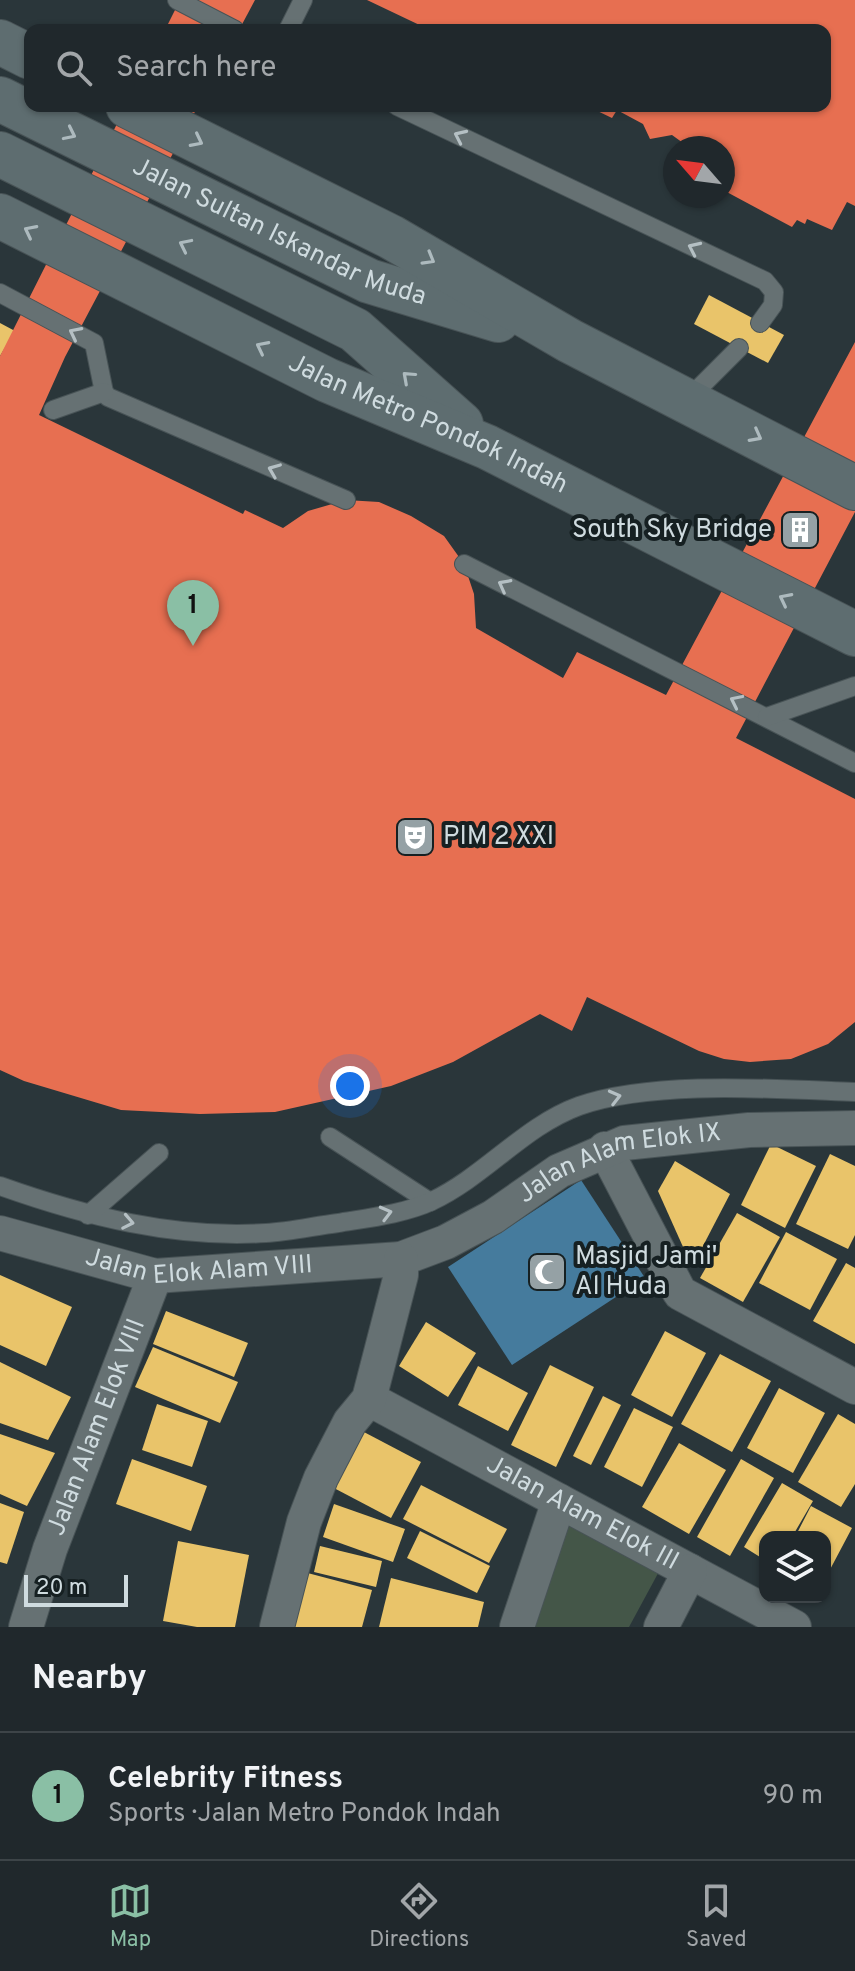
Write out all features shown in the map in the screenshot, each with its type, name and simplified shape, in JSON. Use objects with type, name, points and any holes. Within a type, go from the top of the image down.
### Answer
[{"type":"highway","points":[[0,42],[24,54]]},
{"type":"highway","name":"Jalan Sultan Iskandar Muda","points":[[0,99],[24,111]]},
{"type":"highway","name":"Jalan Sultan Iskandar Muda","points":[[26,112],[369,281],[570,341]]},
{"type":"highway","points":[[140,112],[391,237],[570,341],[855,488]]},
{"type":"highway","name":"Jalan Sultan Iskandar Muda","points":[[0,154],[355,330],[487,447]]},
{"type":"highway","name":"Jalan Metro Pondok Indah","points":[[0,216],[327,380],[487,447],[855,634]]},
{"type":"street","name":"Jalan Alam Elok IX","points":[[401,1259],[446,1242],[493,1217],[532,1186],[605,1149],[624,1143],[749,1130],[855,1128]]},
{"type":"street","points":[[605,1149],[680,1293],[855,1387]]},
{"type":"street","name":"Jalan Elok Alam VIII","points":[[0,1233],[155,1276],[401,1259]]},
{"type":"street","points":[[277,1627],[304,1522],[321,1478],[350,1422],[369,1399],[401,1275],[401,1259]]},
{"type":"street","name":"Jalan Alam Elok VIII","points":[[26,1627],[50,1549],[155,1276]]},
{"type":"street","name":"Jalan Alam Elok III","points":[[369,1399],[794,1627]]},
{"type":"street","points":[[517,1627],[559,1501]]},
{"type":"street","points":[[661,1627],[690,1571]]},
{"type":"lane","points":[[177,0],[223,24]]},
{"type":"lane","points":[[291,24],[303,0]]},
{"type":"lane","points":[[410,112],[765,281],[774,292],[773,305],[760,323]]},
{"type":"lane","points":[[0,293],[94,343],[99,352],[104,392]]},
{"type":"lane","points":[[687,400],[739,348]]},
{"type":"lane","points":[[53,410],[104,392],[208,443],[346,500]]},
{"type":"lane","points":[[464,564],[855,763]]},
{"type":"lane","points":[[767,717],[855,686]]},
{"type":"lane","points":[[0,1186],[88,1215],[157,1228],[265,1233],[364,1219],[430,1202],[486,1168],[546,1123],[578,1106],[641,1091],[855,1092]]},
{"type":"lane","points":[[330,1137],[430,1202]]},
{"type":"lane","points":[[88,1215],[159,1153]]},
{"type":"green space","points":[[563,1519],[662,1566],[629,1627],[531,1627]]},
{"type":"building: Homes","points":[[709,295],[784,335],[768,363],[694,324]]},
{"type":"building: Homes","points":[[0,323],[15,331],[0,356]]},
{"type":"building: Homes","points":[[771,1144],[816,1166],[785,1228],[741,1205]]},
{"type":"building: Homes","points":[[830,1154],[855,1166],[855,1235],[848,1249],[796,1224]]},
{"type":"building: Homes","points":[[675,1161],[730,1194],[692,1267],[658,1191]]},
{"type":"building: Homes","points":[[737,1213],[780,1237],[743,1302],[700,1278]]},
{"type":"building: Homes","points":[[786,1232],[837,1259],[810,1310],[759,1283]]},
{"type":"building: Homes","points":[[846,1263],[855,1268],[855,1344],[813,1321]]},
{"type":"building: Homes","points":[[0,1275],[72,1307],[46,1366],[0,1345]]},
{"type":"building: Homes","points":[[166,1311],[248,1343],[234,1377],[153,1344]]},
{"type":"building: Homes","points":[[426,1322],[476,1353],[448,1397],[399,1366]]},
{"type":"building: Homes","points":[[665,1331],[706,1353],[672,1417],[631,1395]]},
{"type":"building: Homes","points":[[153,1347],[238,1382],[220,1423],[135,1387]]},
{"type":"building: Homes","points":[[720,1354],[771,1381],[732,1452],[681,1424]]},
{"type":"building: Homes","points":[[0,1362],[71,1397],[48,1440],[0,1423]]},
{"type":"building: Homes","points":[[550,1365],[594,1387],[556,1467],[511,1445]]},
{"type":"building: Homes","points":[[478,1366],[528,1393],[508,1431],[458,1405]]},
{"type":"building: Homes","points":[[779,1388],[825,1413],[793,1473],[747,1448]]},
{"type":"building: Homes","points":[[603,1396],[621,1405],[591,1465],[573,1456]]},
{"type":"building: Homes","points":[[157,1404],[208,1421],[192,1467],[142,1450]]},
{"type":"building: Homes","points":[[634,1408],[673,1427],[642,1487],[604,1467]]},
{"type":"building: Homes","points":[[838,1414],[855,1424],[855,1484],[841,1507],[798,1482]]},
{"type":"building: Homes","points":[[362,1431],[421,1462],[391,1518],[332,1487]]},
{"type":"building: Homes","points":[[0,1434],[55,1453],[27,1506],[0,1494]]},
{"type":"building: Homes","points":[[679,1443],[726,1470],[689,1534],[642,1507]]},
{"type":"building: Homes","points":[[132,1459],[207,1486],[191,1531],[116,1504]]},
{"type":"building: Homes","points":[[741,1459],[774,1478],[730,1556],[697,1537]]},
{"type":"building: Homes","points":[[782,1483],[813,1501],[796,1531],[759,1531],[759,1556],[744,1547]]},
{"type":"building: Homes","points":[[421,1485],[507,1529],[489,1563],[403,1519]]},
{"type":"building: Homes","points":[[0,1503],[24,1512],[7,1564],[0,1562]]},
{"type":"building: Homes","points":[[334,1504],[405,1529],[393,1562],[323,1537]]},
{"type":"building: Homes","points":[[811,1506],[852,1528],[831,1568],[831,1531],[798,1531]]},
{"type":"building: Homes","points":[[420,1531],[490,1566],[477,1593],[407,1558]]},
{"type":"building: Homes","points":[[178,1541],[249,1555],[235,1627],[197,1627],[163,1621]]},
{"type":"building: Homes","points":[[320,1546],[382,1561],[376,1587],[314,1572]]},
{"type":"building: Homes","points":[[300,1571],[372,1590],[362,1627],[288,1627]]},
{"type":"building: Homes","points":[[391,1578],[484,1602],[478,1627],[379,1627]]},
{"type":"building: Shops","points":[[180,0],[255,0],[242,24],[168,24]]},
{"type":"building: Shops","points":[[367,0],[855,0],[855,206],[847,202],[832,230],[807,219],[805,224],[797,220],[792,227],[735,196],[735,136],[672,135],[650,139],[643,124],[621,112],[831,112],[831,24],[417,24]]},
{"type":"building: Shops","points":[[123,112],[195,112],[65,357],[39,415],[243,514],[245,510],[283,528],[308,511],[346,500],[379,502],[411,516],[444,536],[464,564],[474,594],[476,628],[563,678],[577,652],[666,695],[855,342],[855,512],[736,738],[855,799],[855,1022],[828,1044],[791,1059],[750,1062],[724,1059],[699,1051],[587,997],[572,1031],[540,1014],[453,1062],[391,1086],[275,1112],[200,1114],[121,1110],[24,1081],[0,1070],[0,356]]},
{"type":"building: Shops","points":[[600,112],[616,112],[612,118]]},
{"type":"building: Public","name":"Masjid Jami' Al Huda","points":[[581,1180],[645,1278],[512,1365],[448,1267]]},
{"type":"place","name":"South Sky Bridge","points":[[800,530]]},
{"type":"place","name":"Celebrity Fitness","points":[[193,646]]},
{"type":"place","name":"PIM 2 XXI","points":[[415,837]]},
{"type":"place","name":"Masjid Jami' Al Huda","points":[[547,1272]]}]
